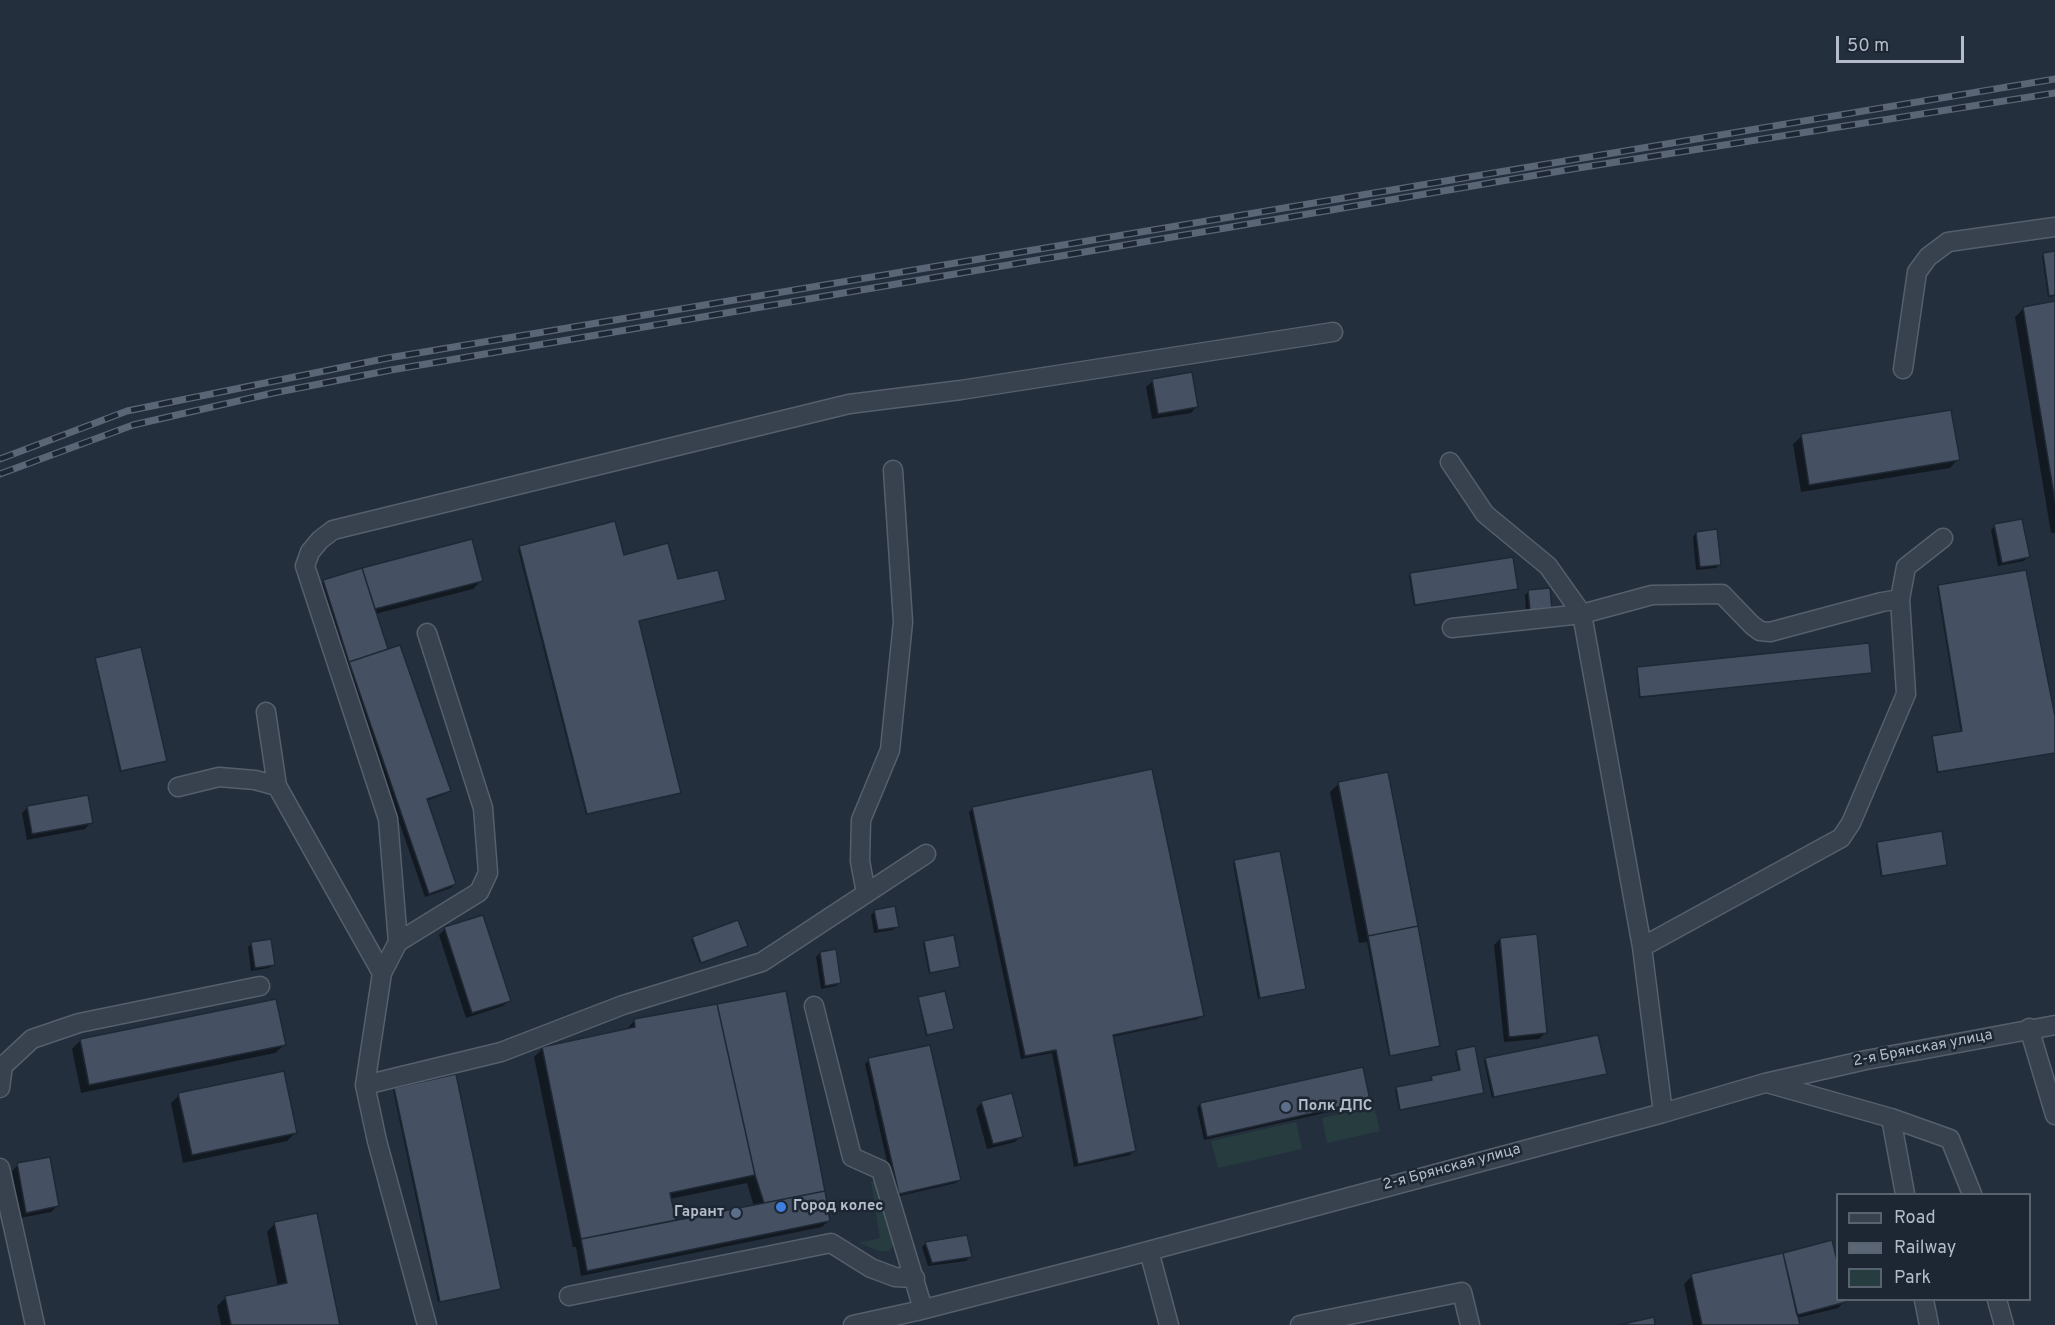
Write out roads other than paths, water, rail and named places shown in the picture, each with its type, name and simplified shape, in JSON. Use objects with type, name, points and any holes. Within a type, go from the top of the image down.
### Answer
[{"type":"street","points":[[1903,369],[1917,272],[1928,257],[1948,242],[2055,227]]},
{"type":"street","points":[[398,942],[388,819],[305,566],[310,552],[333,530],[849,404],[962,390],[1333,332]]},
{"type":"street","points":[[1450,462],[1485,514],[1548,566],[1582,614],[1642,948],[1663,1113]]},
{"type":"street","points":[[866,893],[860,861],[861,820],[890,750],[903,622],[893,470]]},
{"type":"street","points":[[1642,948],[1841,838],[1851,823],[1906,694],[1900,599],[1906,567],[1943,538]]},
{"type":"street","points":[[1452,628],[1582,614],[1652,595],[1722,594],[1752,625],[1760,631],[1770,632],[1900,599]]},
{"type":"street","points":[[427,633],[483,808],[488,873],[480,892],[398,942],[382,973],[365,1085],[377,1141],[427,1325]]},
{"type":"street","points":[[266,712],[277,786],[382,973]]},
{"type":"street","points":[[178,786],[219,777],[255,780],[277,786]]},
{"type":"street","points":[[365,1085],[501,1052],[623,1005],[762,962],[926,854]]},
{"type":"street","points":[[0,1088],[3,1066],[32,1039],[79,1023],[260,986]]},
{"type":"street","points":[[814,1006],[852,1157],[881,1170],[915,1278],[917,1315]]},
{"type":"street","name":"2-я Брянская улица","points":[[853,1325],[917,1315],[1663,1113],[1765,1083],[1866,1060],[2055,1025]]},
{"type":"street","points":[[2029,1028],[2055,1115]]},
{"type":"street","points":[[1765,1083],[1891,1118],[1950,1139],[1972,1193]]},
{"type":"street","points":[[1891,1118],[1905,1193]]},
{"type":"street","points":[[0,1168],[35,1325]]},
{"type":"street","points":[[569,1296],[831,1243],[871,1268],[895,1277],[915,1278]]},
{"type":"street","points":[[1149,1251],[1169,1325]]},
{"type":"street","points":[[1300,1325],[1462,1292],[1470,1325]]},
{"type":"street","points":[[1924,1301],[1929,1325]]},
{"type":"street","points":[[1998,1301],[2004,1325]]},
{"type":"railway","points":[[0,459],[127,411],[388,358],[2055,79]]},
{"type":"railway","points":[[0,474],[133,425],[273,393],[391,370],[1572,169],[2055,93]]},
{"type":"place","name":"Полк ДПС","points":[[1286,1107]]},
{"type":"place","name":"Город колес","points":[[781,1207]]},
{"type":"place","name":"Гарант","points":[[736,1213]]}]
